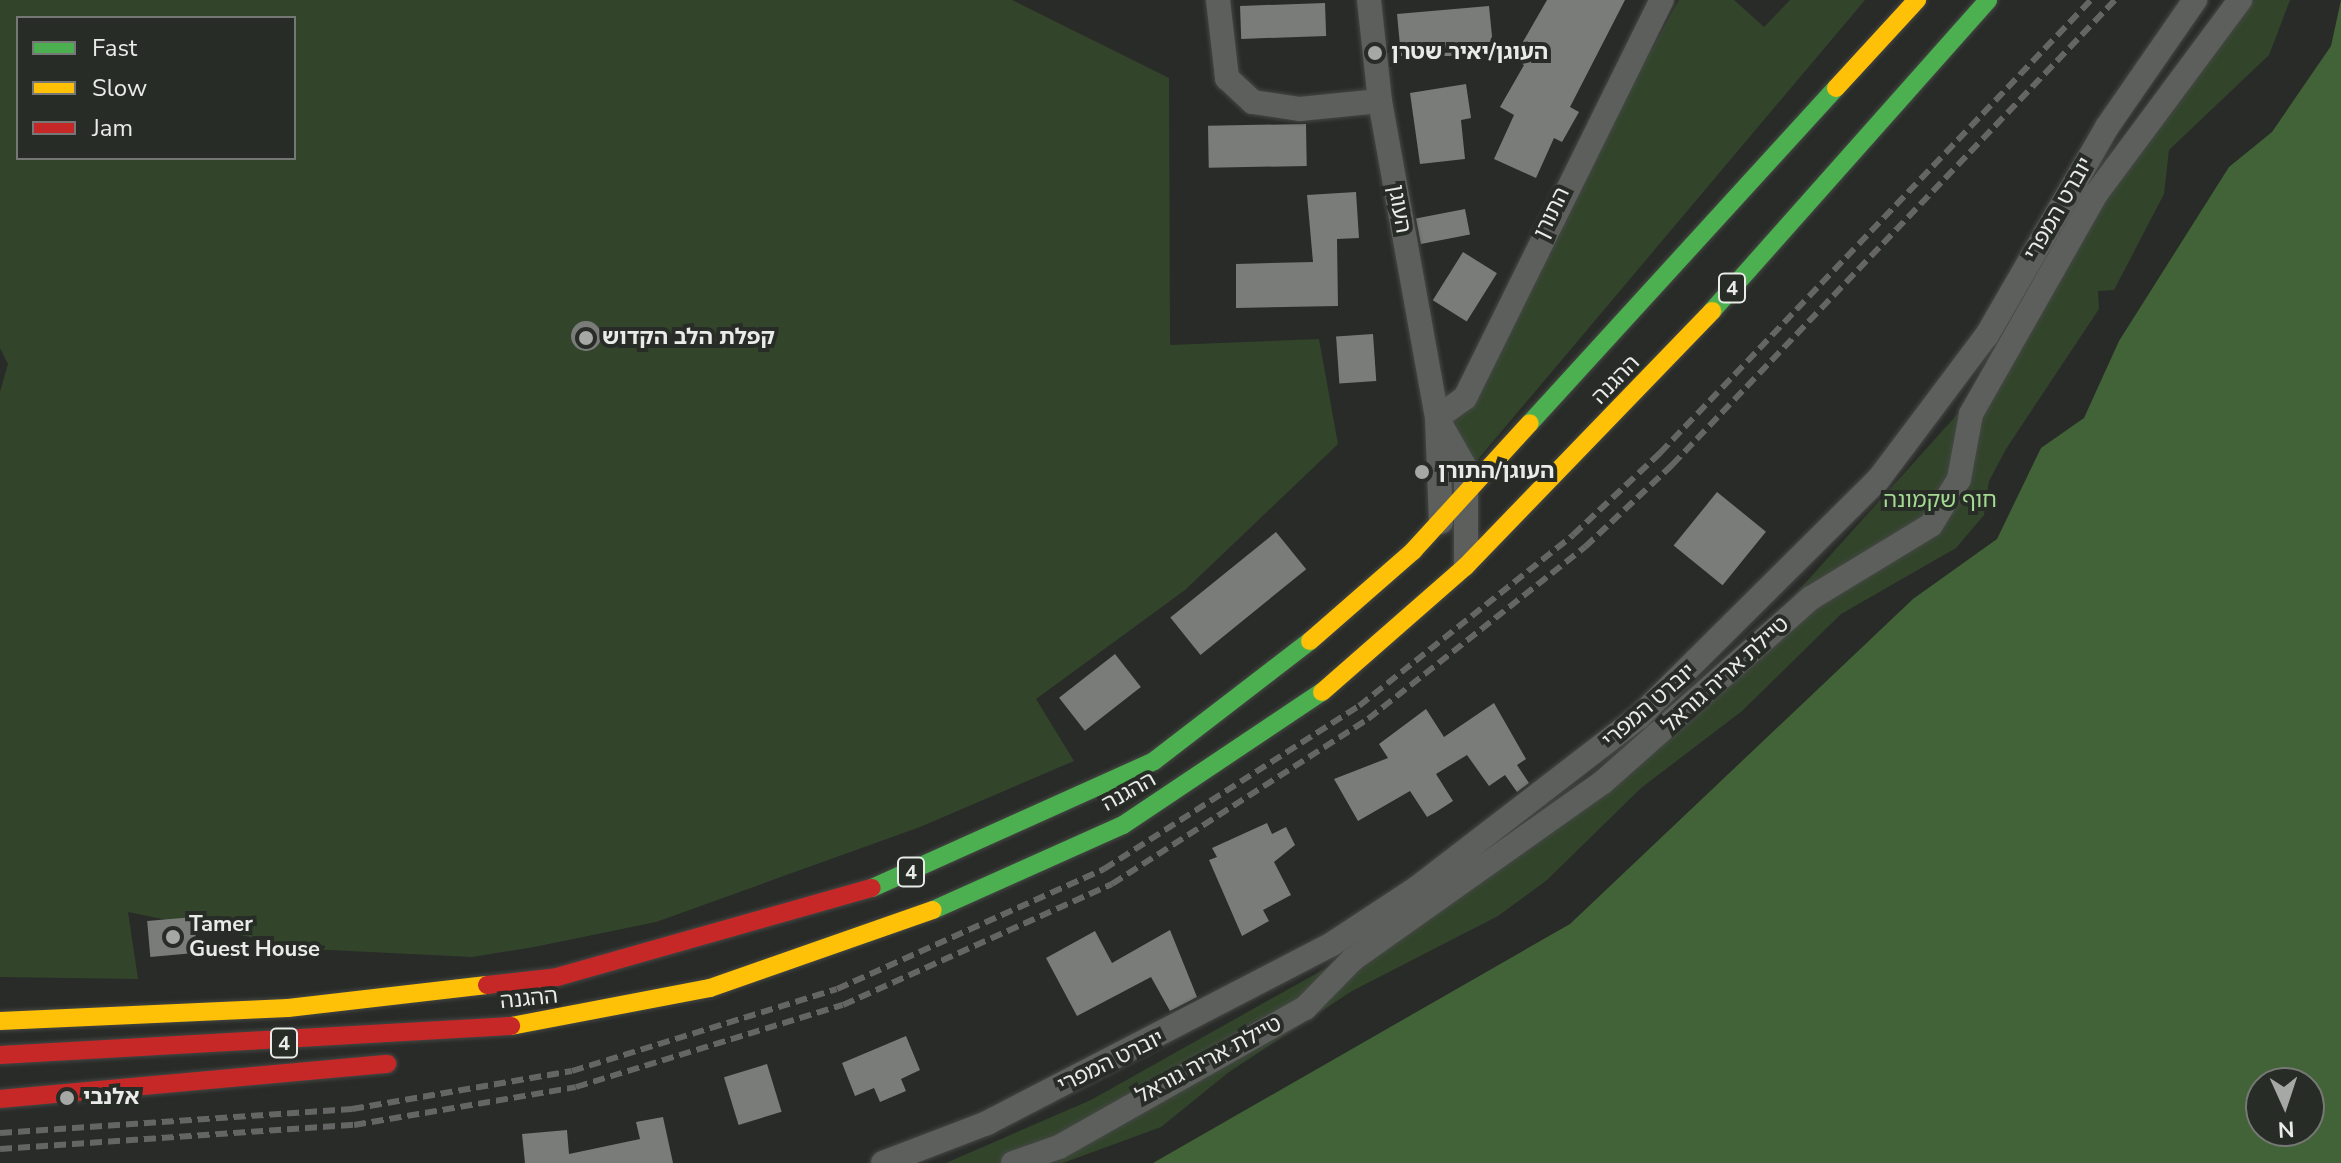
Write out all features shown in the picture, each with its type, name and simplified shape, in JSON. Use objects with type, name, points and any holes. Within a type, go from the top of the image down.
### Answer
[{"type":"highway","name":"ההגנה","points":[[0,1021],[288,1008],[557,977],[672,951],[867,891],[1154,761],[1297,653],[1441,522],[1917,0]]},
{"type":"highway","name":"ההגנה","points":[[0,1055],[398,1037],[568,1020],[710,988],[894,927],[1123,825],[1340,680],[1465,567],[1650,380],[1988,0]]},
{"type":"highway","points":[[45,997],[288,1008]]},
{"type":"highway","points":[[461,1050],[568,1020]]},
{"type":"highway","points":[[0,1099],[413,1060]]},
{"type":"street","points":[[1218,0],[1227,78],[1253,102],[1300,109],[1380,101]]},
{"type":"street","name":"העוגן","points":[[1369,0],[1380,101],[1437,418],[1441,522]]},
{"type":"street","name":"התורן","points":[[1437,418],[1465,398],[1662,0]]},
{"type":"street","name":"יוברט המפרי","points":[[883,1163],[987,1123],[1332,944],[1417,888],[1639,717],[1878,480],[1987,335],[2107,127],[2195,0]]},
{"type":"street","name":"טיילת אריה גוראל","points":[[1013,1163],[1059,1147],[1101,1116],[1305,1008],[1353,959],[1603,782],[1811,598],[1931,525],[1959,479],[1971,414],[2096,194],[2240,0]]},
{"type":"street","name":"העוגן","points":[[1437,418],[1461,452],[1470,492],[1465,567]]},
{"type":"green space","points":[[0,0],[1012,0],[1169,78],[1170,345],[1319,339],[1338,444],[1185,590],[1036,699],[1074,761],[920,827],[656,922],[534,947],[472,957],[309,949],[128,912],[138,979],[0,977],[0,392],[8,364],[0,348]]},
{"type":"green space","points":[[1679,0],[1734,0],[1764,27],[1790,0],[1865,0],[1474,464],[1446,421]]},
{"type":"green space","name":"חוף שקמונה","points":[[2231,0],[2290,0],[2269,55],[2169,150],[2164,194],[2114,290],[2098,291],[2099,309],[2006,449],[1989,481],[1984,515],[1956,548],[1841,614],[1742,711],[1641,788],[1547,880],[1498,916],[1352,991],[1229,1072],[1161,1127],[1063,1163],[946,1163],[1091,1100],[1335,963],[1558,810],[1745,650],[1963,408]]},
{"type":"shaded area","points":[[2341,0],[2341,1163],[1153,1163],[1570,924],[1913,599],[1997,539],[2041,448],[2084,418],[2119,341],[2229,167],[2272,132],[2331,46]]},
{"type":"building","points":[[1547,0],[1625,0],[1570,107],[1579,112],[1562,142],[1554,138],[1536,178],[1494,159],[1514,115],[1500,107],[1524,65],[1513,59]]},
{"type":"building","points":[[1325,3],[1326,36],[1241,39],[1240,6]]},
{"type":"building","points":[[1489,6],[1494,56],[1401,56],[1397,14]]},
{"type":"building","points":[[1466,84],[1471,118],[1461,120],[1465,159],[1420,164],[1410,93]]},
{"type":"building","points":[[1306,124],[1307,166],[1209,168],[1208,126]]},
{"type":"building","points":[[1356,192],[1359,238],[1337,239],[1338,306],[1236,308],[1236,264],[1313,262],[1307,195]]},
{"type":"building","points":[[1465,209],[1470,235],[1421,244],[1416,219]]},
{"type":"building","points":[[1463,252],[1497,273],[1467,322],[1433,300]]},
{"type":"building","name":"קפלת הלב הקדוש","points":[[586,321],[597,325],[601,336],[597,347],[586,351],[575,347],[571,336],[575,325]]},
{"type":"building","points":[[1373,334],[1376,381],[1339,383],[1336,337]]},
{"type":"building","points":[[1717,492],[1766,532],[1723,585],[1674,546]]},
{"type":"building","points":[[1276,532],[1306,569],[1201,655],[1170,618]]},
{"type":"building","points":[[1115,654],[1141,687],[1085,731],[1059,698]]},
{"type":"building","points":[[1494,703],[1526,759],[1517,765],[1529,783],[1517,792],[1505,775],[1489,786],[1467,755],[1436,774],[1453,801],[1436,812],[1427,817],[1410,791],[1358,821],[1334,779],[1388,758],[1379,744],[1426,709],[1444,737]]},
{"type":"building","points":[[1267,823],[1272,834],[1286,827],[1295,845],[1274,862],[1291,895],[1263,910],[1269,921],[1242,936],[1209,860],[1217,857],[1212,848]]},
{"type":"building","points":[[194,917],[197,953],[150,957],[147,921]]},
{"type":"building","points":[[1170,930],[1197,997],[1170,1011],[1151,977],[1077,1016],[1046,958],[1095,931],[1112,963]]},
{"type":"building","points":[[906,1036],[920,1070],[901,1079],[906,1091],[880,1102],[874,1088],[855,1096],[842,1063]]},
{"type":"building","points":[[767,1064],[782,1112],[739,1125],[724,1077]]},
{"type":"building","points":[[663,1117],[673,1163],[525,1163],[522,1134],[567,1130],[569,1154],[640,1139],[636,1122]]},
{"type":"railway","points":[[0,1133],[352,1109],[572,1071],[837,989],[1104,869],[1359,706],[1573,535],[1660,453],[2091,0]]},
{"type":"railway","points":[[0,1149],[354,1125],[576,1087],[843,1005],[1112,884],[1368,719],[1585,547],[1672,465],[2115,0]]},
{"type":"traffic: fast","points":[[1712,311],[1988,0]]},
{"type":"traffic: fast","points":[[1530,423],[1836,88]]},
{"type":"traffic: fast","points":[[872,888],[1154,761],[1310,641]]},
{"type":"traffic: fast","points":[[933,910],[1123,825],[1322,692]]},
{"type":"traffic: slow","points":[[1836,88],[1917,0]]},
{"type":"traffic: slow","points":[[1322,692],[1465,567],[1712,311]]},
{"type":"traffic: slow","points":[[1310,641],[1413,551],[1530,423]]},
{"type":"traffic: slow","points":[[511,1026],[710,988],[933,910]]},
{"type":"traffic: slow","points":[[0,1021],[288,1008],[487,985]]},
{"type":"traffic: jam","points":[[487,985],[557,977],[872,888]]},
{"type":"traffic: jam","points":[[0,1055],[511,1026]]},
{"type":"traffic: jam","points":[[0,1099],[387,1064]]},
{"type":"place","name":"העוגן/יאיר שטרן","points":[[1375,53]]},
{"type":"place","name":"קפלת הלב הקדוש","points":[[586,338]]},
{"type":"place","name":"העוגן/התורן","points":[[1422,472]]},
{"type":"place","name":"Tamer Guest House","points":[[173,937]]},
{"type":"place","name":"אלנבי","points":[[67,1098]]}]
